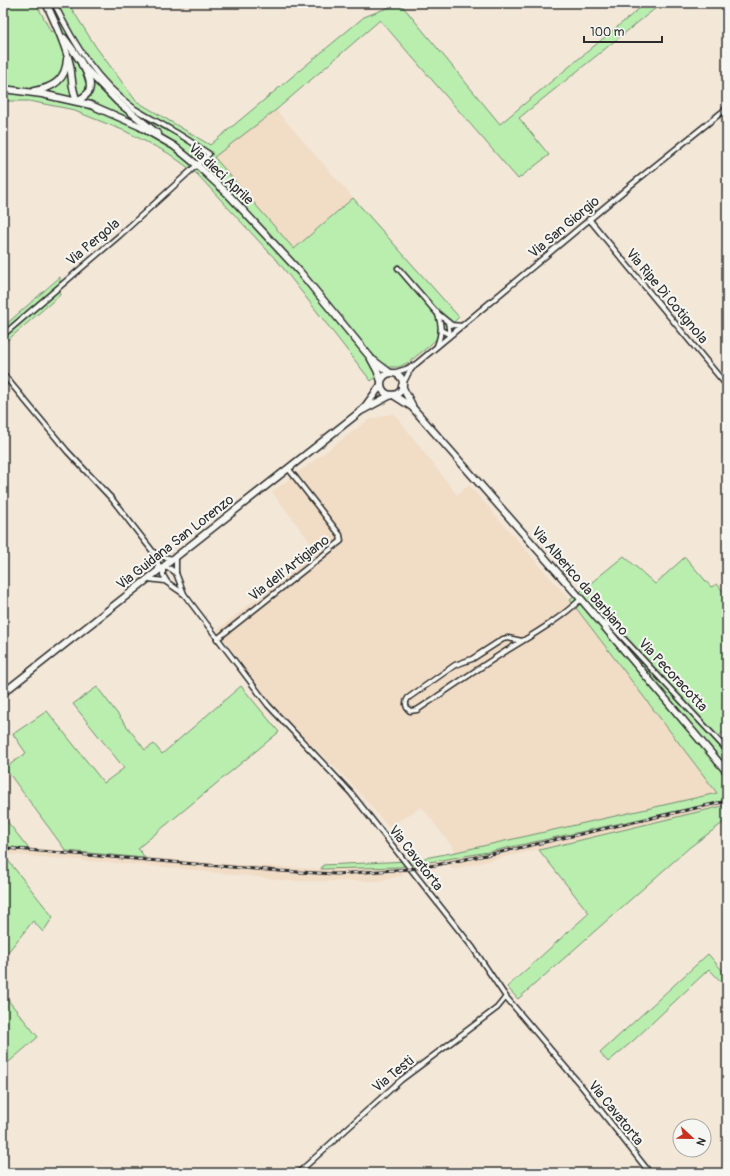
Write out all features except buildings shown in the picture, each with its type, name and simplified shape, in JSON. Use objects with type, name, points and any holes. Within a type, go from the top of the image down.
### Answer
[{"type":"main road","points":[[46,3],[67,53],[70,64],[72,88],[77,101],[87,94],[90,88],[82,65]]},
{"type":"main road","points":[[59,31],[82,65],[118,102],[174,146]]},
{"type":"main road","points":[[29,92],[47,89],[59,80],[65,71],[67,64],[67,53]]},
{"type":"main road","name":"Via dieci Aprile","points":[[3,89],[29,92],[77,101],[139,126],[174,146],[227,193],[300,272],[370,357],[377,370],[381,383]]},
{"type":"main road","name":"Via dieci Aprile","points":[[370,357],[392,373]]},
{"type":"main road","points":[[392,373],[400,377],[403,385],[399,392],[361,411],[381,383],[384,376],[392,373]]},
{"type":"main road","points":[[381,383],[385,393],[392,395]]},
{"type":"main road","name":"Via Alberico da Barbiano","points":[[403,385],[412,407]]},
{"type":"main road","name":"Via Alberico da Barbiano","points":[[392,395],[412,407],[581,598],[727,772]]},
{"type":"main road","name":"Via Guidana San Lorenzo","points":[[3,693],[63,644],[175,558],[361,411]]},
{"type":"street","name":"Via Pergola","points":[[3,335],[120,235],[209,154],[189,140],[135,108],[112,89],[93,69],[77,46],[54,3]]},
{"type":"street","name":"Via San Giorgio","points":[[403,385],[409,372],[437,346],[589,219],[727,108]]},
{"type":"street","name":"Via Ripe Di Cotignola","points":[[589,219],[727,386]]},
{"type":"street","points":[[398,268],[436,312],[455,326],[462,326]]},
{"type":"street","points":[[436,312],[441,323],[437,346]]},
{"type":"street","points":[[448,322],[450,335]]},
{"type":"street","points":[[441,330],[450,335]]},
{"type":"street","name":"Via San Giorgio","points":[[392,373],[416,364]]},
{"type":"street","points":[[3,374],[67,451],[112,499],[154,553],[158,563],[158,571]]},
{"type":"street","name":"Via dell'Artigiano","points":[[217,639],[341,541],[340,535],[288,468]]},
{"type":"street","points":[[154,553],[159,556],[175,558],[176,573],[184,594]]},
{"type":"street","points":[[167,582],[163,575],[163,567],[171,569],[176,573]]},
{"type":"street","name":"Via Cavatorta","points":[[148,579],[167,582],[184,594],[268,704],[351,793],[473,948],[506,997],[583,1088],[650,1173]]},
{"type":"street","points":[[522,641],[508,638],[503,639],[472,660],[455,665],[408,698],[406,702],[407,707],[410,710],[417,710],[567,612],[581,598]]},
{"type":"street","name":"Via Pecoracotta","points":[[599,621],[611,625],[727,750]]},
{"type":"street","name":"Via Testi","points":[[298,1173],[401,1080],[496,1008],[506,997]]},
{"type":"shaded area","points":[[276,110],[353,198],[294,249],[213,157]]},
{"type":"shaded area","points":[[394,413],[457,495],[469,485],[564,593],[717,793],[456,852],[422,807],[388,827],[352,784],[273,706],[217,630],[317,551],[272,492],[368,420]]},
{"type":"shaded area","points":[[727,800],[727,805],[666,820],[453,869],[449,865],[403,873],[402,876],[377,881],[291,881],[165,867],[3,854],[3,846],[241,865],[321,869],[399,867],[488,852]]},
{"type":"green space","points":[[3,3],[36,3],[51,32],[61,23],[50,3],[68,3],[96,47],[136,101],[210,145],[364,17],[400,3],[500,124],[646,3],[662,3],[519,118],[549,155],[518,179],[380,20],[276,110],[214,157],[294,249],[353,198],[459,317],[428,347],[409,362],[399,367],[389,367],[371,381],[280,264],[197,174],[168,153],[125,131],[70,109],[29,101],[3,101]]},
{"type":"green space","points":[[60,277],[60,295],[3,344],[3,327]]},
{"type":"green space","points":[[624,556],[655,584],[685,557],[711,587],[717,584],[727,596],[727,728],[719,736],[727,744],[727,800],[488,852],[418,864],[399,867],[321,869],[323,865],[409,861],[456,852],[717,793],[570,600]]},
{"type":"green space","points":[[241,686],[279,732],[138,848],[145,858],[66,851],[5,768],[26,753],[13,734],[47,711],[104,783],[124,768],[73,704],[97,687],[145,750],[154,744],[162,754]]},
{"type":"green space","points":[[727,805],[727,820],[690,847],[518,999],[507,987],[589,913],[539,850]]},
{"type":"green space","points":[[3,816],[29,849],[3,846]]},
{"type":"green space","points":[[3,854],[53,917],[43,932],[33,921],[3,958]]},
{"type":"green space","points":[[708,954],[727,976],[727,988],[709,969],[634,1040],[608,1062],[600,1053]]},
{"type":"green space","points":[[3,994],[38,1037],[3,1067]]},
{"type":"railway","points":[[3,848],[279,871],[336,874],[410,869],[436,865],[501,852],[727,801]]}]
